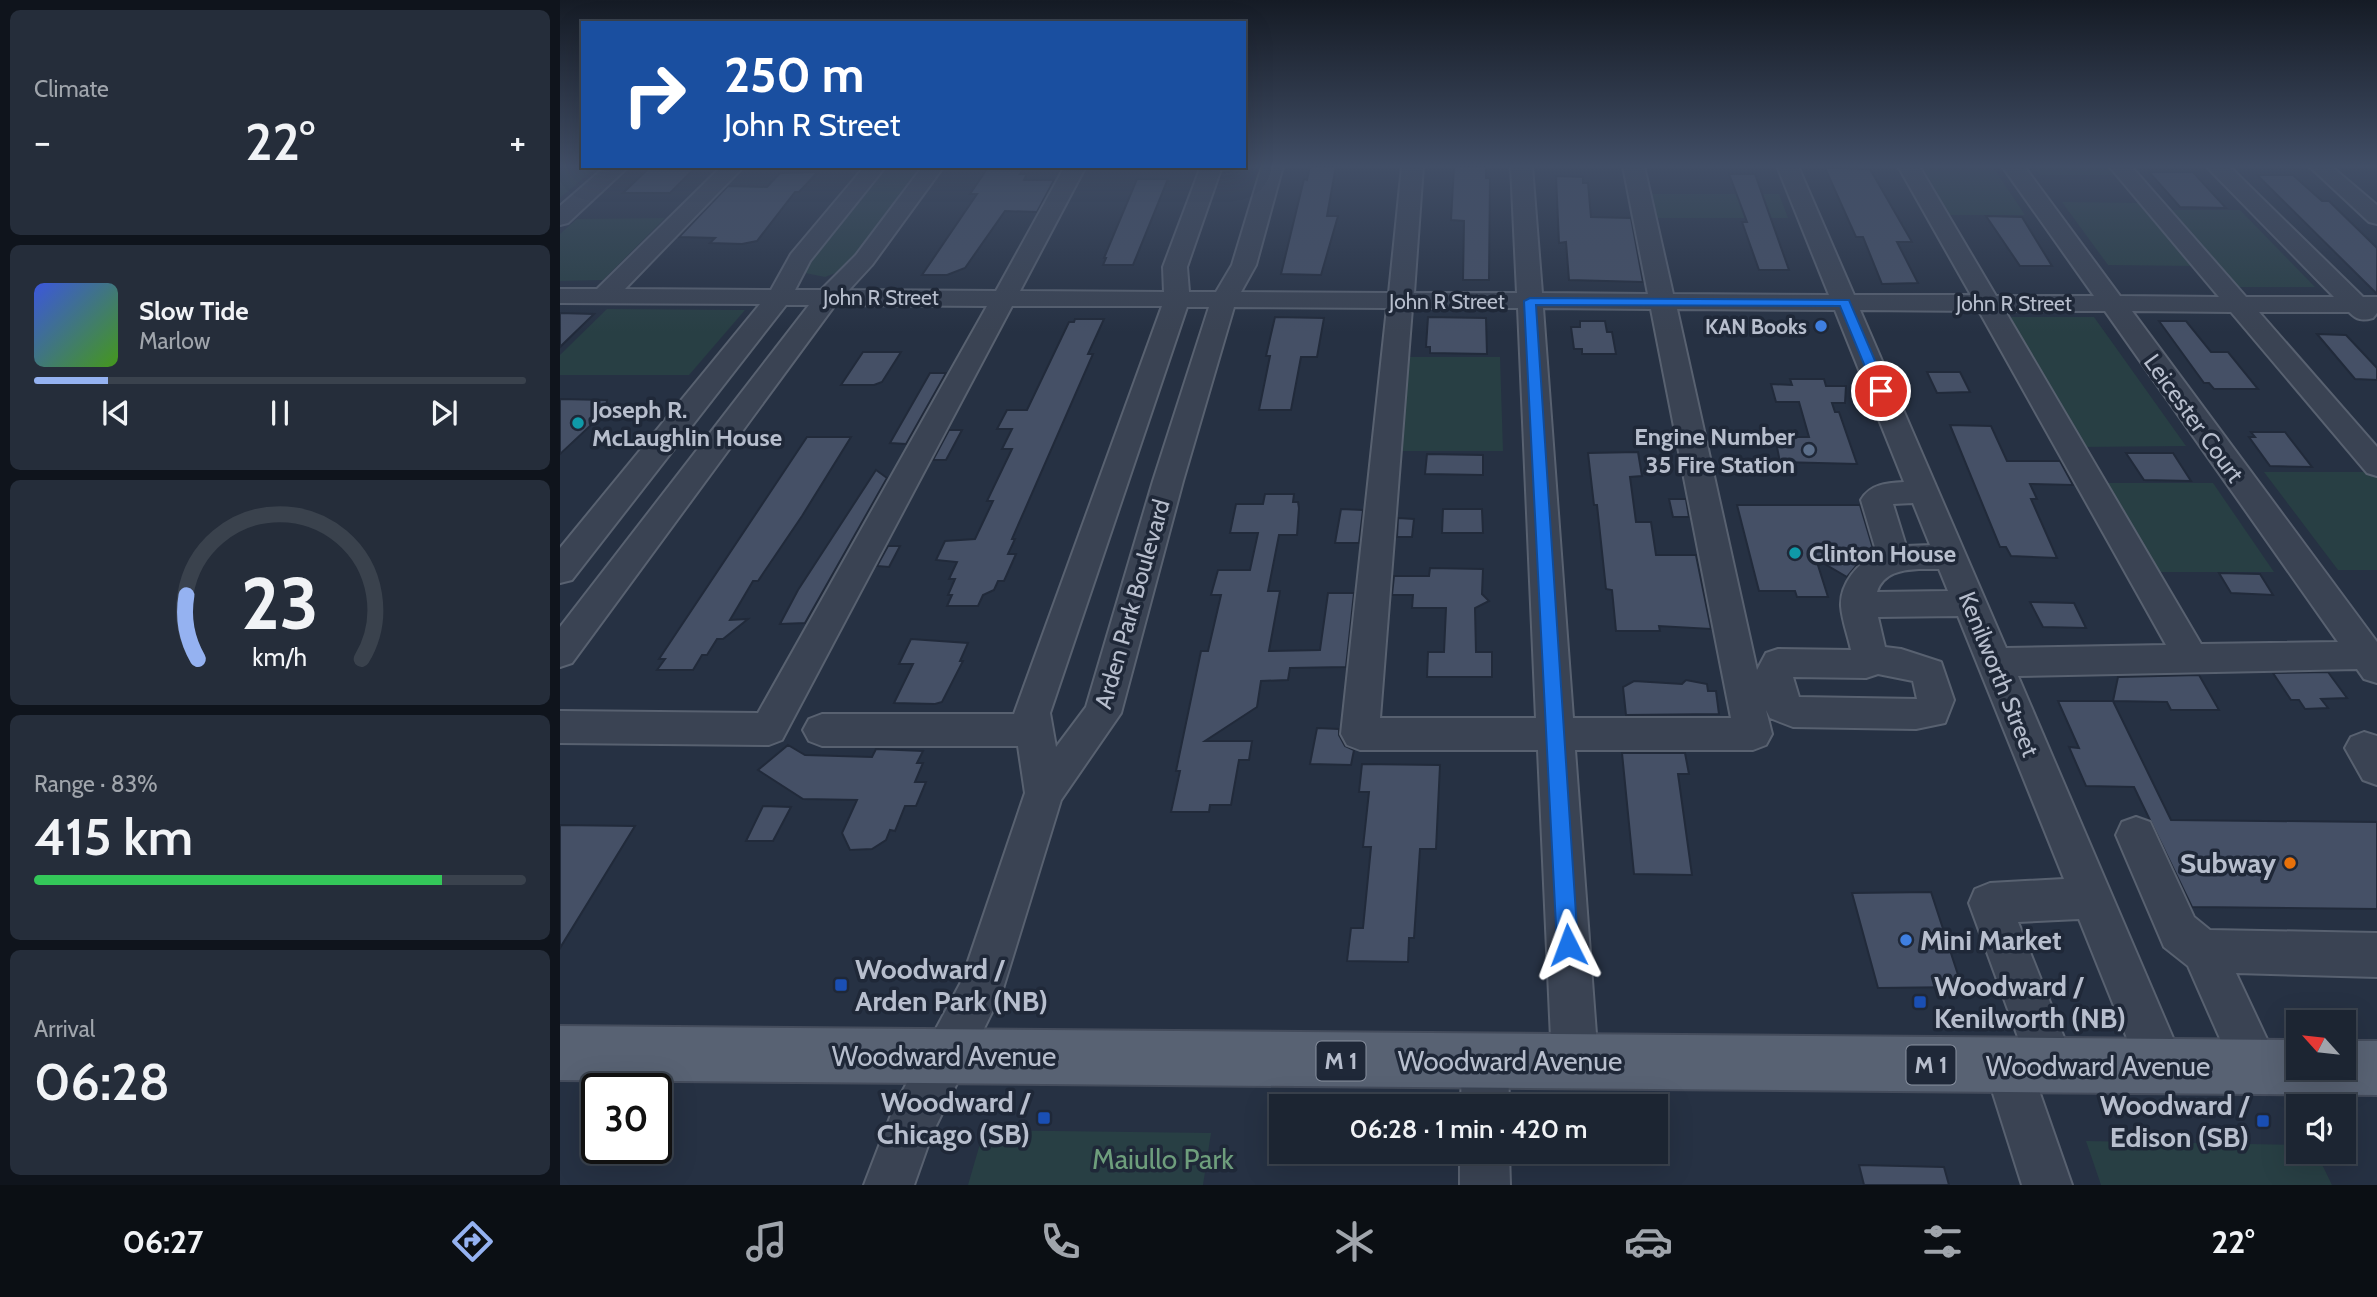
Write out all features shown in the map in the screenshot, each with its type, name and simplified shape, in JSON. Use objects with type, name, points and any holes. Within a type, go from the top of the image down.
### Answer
[{"type":"main road","name":"Woodward Avenue","points":[[560,1053],[946,1056],[1485,1084],[1574,1061],[2377,1068]]},
{"type":"street","points":[[604,296],[679,221]]},
{"type":"street","points":[[560,570],[779,297],[799,259],[830,221]]},
{"type":"street","points":[[560,653],[828,297],[864,260],[893,221]]},
{"type":"street","points":[[560,727],[769,729],[1046,221]]},
{"type":"street","name":"Arden Park Boulevard","points":[[1044,793],[1032,713],[1177,299],[1175,267],[1192,221]]},
{"type":"street","name":"Arden Park Boulevard","points":[[889,1185],[911,1124],[980,992],[1044,793],[1103,713],[1168,481],[1224,299],[1244,265],[1257,221]]},
{"type":"street","points":[[1408,221],[1360,734],[1753,734],[1645,221]]},
{"type":"street","points":[[1525,221],[1574,1061]]},
{"type":"street","name":"Kenilworth Street","points":[[1811,221],[2162,1066]]},
{"type":"street","points":[[1940,221],[2192,659]]},
{"type":"street","name":"Leicester Court","points":[[2053,221],[2372,662]]},
{"type":"street","points":[[2167,221],[2377,466]]},
{"type":"street","points":[[2276,221],[2366,305],[2377,327]]},
{"type":"street","name":"John R Street","points":[[560,296],[2366,305]]},
{"type":"street","points":[[632,481],[688,481]]},
{"type":"street","name":"Arden Park Boulevard","points":[[1114,482],[1168,481]]},
{"type":"street","points":[[1894,558],[1876,500],[1887,493],[1923,492]]},
{"type":"street","points":[[1871,659],[1858,605],[1861,587],[1869,576],[1878,565],[1894,558],[1950,557]]},
{"type":"street","points":[[1858,605],[1969,603]]},
{"type":"street","points":[[1994,662],[2192,659],[2372,662]]},
{"type":"street","points":[[822,730],[1034,730]]},
{"type":"street","points":[[2136,835],[2179,932],[2203,951],[2257,1067]]},
{"type":"street","points":[[2047,1185],[2030,1065],[2025,1001],[1990,903],[2092,898]]},
{"type":"street","points":[[2203,951],[2377,955]]},
{"type":"street","points":[[1485,1164],[1485,1185]]},
{"type":"green space","points":[[574,221],[662,221],[603,280],[560,281],[560,234]]},
{"type":"green space","points":[[842,221],[886,221],[851,267],[825,277],[805,273],[805,266]]},
{"type":"green space","points":[[2076,221],[2159,221],[2196,266],[2108,265]]},
{"type":"green space","points":[[2172,221],[2251,221],[2315,287],[2230,287]]},
{"type":"green space","points":[[607,309],[745,310],[689,375],[560,375],[560,355]]},
{"type":"green space","points":[[2003,317],[2094,317],[2186,446],[2081,447]]},
{"type":"green space","points":[[1403,357],[1500,357],[1503,451],[1396,451]]},
{"type":"green space","points":[[2264,472],[2377,472],[2377,570],[2338,570]]},
{"type":"green space","points":[[2100,483],[2213,483],[2274,572],[2152,572]]},
{"type":"green space","name":"Maiullo Park","points":[[984,1130],[1211,1133],[1203,1185],[968,1185]]},
{"type":"green space","points":[[2086,1141],[2286,1145],[2286,1164],[2322,1164],[2332,1185],[2101,1185]]},
{"type":"building","points":[[694,221],[772,221],[757,241],[742,244],[710,243],[715,238],[679,237]]},
{"type":"building","points":[[958,221],[998,221],[965,268],[947,275],[922,275]]},
{"type":"building","points":[[1119,221],[1151,221],[1133,265],[1103,265]]},
{"type":"building","points":[[1294,221],[1336,221],[1321,275],[1281,274]]},
{"type":"building","points":[[1464,221],[1490,221],[1489,280],[1463,280]]},
{"type":"building","points":[[1558,221],[1632,221],[1643,282],[1569,280],[1566,242],[1559,243]]},
{"type":"building","points":[[1772,221],[1789,270],[1759,270],[1742,222]]},
{"type":"building","points":[[1849,221],[1900,221],[1912,242],[1897,242],[1918,283],[1882,284],[1863,237],[1856,237]]},
{"type":"building","points":[[1990,221],[2025,221],[2052,266],[2020,266]]},
{"type":"building","points":[[2304,221],[2350,221],[2377,248],[2377,294]]},
{"type":"building","points":[[560,313],[594,314],[560,347]]},
{"type":"building","points":[[1275,317],[1324,318],[1317,357],[1301,357],[1291,410],[1259,410],[1270,356],[1266,356]]},
{"type":"building","points":[[1428,317],[1486,318],[1487,354],[1430,353],[1430,347],[1426,347]]},
{"type":"building","points":[[1075,319],[1104,319],[1088,354],[1093,354],[1012,539],[1015,539],[1008,554],[1016,554],[1004,581],[998,581],[994,590],[983,595],[978,606],[947,606],[952,595],[948,595],[955,579],[949,579],[957,562],[936,560],[945,541],[975,539],[993,501],[987,501],[1012,449],[1002,449],[1012,429],[997,429],[1007,410],[1027,410],[1069,322],[1074,322]]},
{"type":"building","points":[[1580,321],[1605,321],[1607,332],[1612,332],[1616,354],[1582,354],[1582,349],[1574,349],[1571,327],[1580,327]]},
{"type":"building","points":[[2159,321],[2186,321],[2211,352],[2228,352],[2258,389],[2214,389],[2209,383],[2204,383]]},
{"type":"building","points":[[2317,334],[2346,335],[2377,368],[2377,380],[2355,379]]},
{"type":"building","points":[[863,352],[901,352],[882,382],[874,385],[841,385]]},
{"type":"building","points":[[1927,372],[1960,372],[1970,392],[1937,393]]},
{"type":"building","points":[[930,373],[946,373],[906,444],[890,443]]},
{"type":"building","points":[[1790,379],[1824,379],[1826,386],[1846,386],[1845,403],[1832,403],[1835,412],[1839,412],[1857,464],[1780,462],[1775,437],[1809,437],[1799,402],[1776,402],[1771,384],[1792,385]]},
{"type":"building","name":"Joseph R. McLaughlin House","points":[[560,399],[607,400],[605,418],[591,425],[560,454]]},
{"type":"building","points":[[1950,425],[1991,426],[2007,461],[2060,461],[2073,485],[2030,484],[2037,499],[2031,499],[2057,558],[2011,556],[2006,547],[2000,547]]},
{"type":"building","points":[[949,430],[962,430],[946,460],[933,460]]},
{"type":"building","points":[[2251,432],[2285,432],[2312,467],[2270,466],[2249,437],[2255,437]]},
{"type":"building","points":[[807,437],[851,437],[802,516],[758,581],[753,581],[730,620],[748,619],[723,639],[717,639],[693,670],[657,670],[665,659],[659,659]]},
{"type":"building","points":[[1638,452],[1642,476],[1630,477],[1636,522],[1651,522],[1656,555],[1696,555],[1711,629],[1659,626],[1660,631],[1616,631],[1612,590],[1606,589],[1588,453]]},
{"type":"building","points":[[2126,453],[2173,453],[2191,481],[2144,480]]},
{"type":"building","points":[[1427,454],[1483,455],[1483,475],[1425,474]]},
{"type":"building","points":[[876,470],[887,478],[805,623],[780,624],[798,590]]},
{"type":"building","points":[[1265,494],[1294,494],[1293,502],[1298,502],[1299,508],[1297,535],[1279,535],[1268,591],[1280,591],[1269,651],[1320,650],[1328,593],[1354,593],[1346,667],[1290,668],[1288,680],[1261,681],[1257,707],[1205,741],[1252,741],[1249,760],[1239,760],[1231,805],[1210,805],[1209,812],[1171,812],[1180,771],[1176,771],[1201,651],[1208,651],[1221,595],[1211,595],[1218,570],[1250,570],[1258,533],[1230,533],[1236,504],[1263,504]]},
{"type":"building","points":[[1669,499],[1686,499],[1689,517],[1673,517]]},
{"type":"building","name":"Clinton House","points":[[1737,505],[1860,505],[1874,552],[1861,560],[1847,577],[1816,559],[1828,597],[1797,597],[1795,591],[1759,591]]},
{"type":"building","points":[[1341,509],[1363,510],[1359,543],[1335,543]]},
{"type":"building","points":[[1443,509],[1482,509],[1483,533],[1442,533]]},
{"type":"building","points":[[1398,518],[1414,519],[1412,537],[1397,537]]},
{"type":"building","points":[[888,546],[900,546],[889,567],[877,566]]},
{"type":"building","points":[[1430,568],[1483,569],[1482,594],[1489,601],[1475,608],[1476,652],[1492,652],[1492,677],[1427,677],[1428,652],[1444,652],[1446,608],[1412,608],[1413,595],[1392,595],[1394,576],[1429,576]]},
{"type":"building","points":[[2219,573],[2260,574],[2273,595],[2231,593]]},
{"type":"building","points":[[2030,602],[2074,603],[2086,628],[2043,627]]},
{"type":"building","points":[[911,639],[968,643],[960,661],[963,661],[942,702],[894,703],[913,664],[899,664]]},
{"type":"building","points":[[2328,672],[2347,698],[2321,699],[2328,708],[2305,709],[2299,700],[2291,700],[2273,673]]},
{"type":"building","points":[[2199,675],[2219,710],[2171,710],[2167,702],[2113,701],[2118,677]]},
{"type":"building","points":[[1686,680],[1707,684],[1708,691],[1716,691],[1719,714],[1626,715],[1623,687],[1634,681],[1682,684]]},
{"type":"building","points":[[2058,701],[2113,701],[2171,820],[2377,822],[2377,909],[2192,907],[2134,787],[2086,786],[2069,747],[2079,748]]},
{"type":"building","points":[[1317,728],[1339,729],[1345,746],[1354,750],[1351,765],[1310,764]]},
{"type":"building","points":[[788,745],[805,755],[872,757],[876,749],[923,751],[917,763],[923,763],[915,782],[926,782],[916,806],[905,806],[895,831],[890,830],[886,840],[872,849],[850,850],[842,833],[857,800],[803,799],[758,770]]},
{"type":"building","points":[[1622,753],[1685,753],[1689,774],[1678,774],[1692,875],[1634,874]]},
{"type":"building","points":[[1362,764],[1440,765],[1436,849],[1420,849],[1414,938],[1409,938],[1408,962],[1347,961],[1351,928],[1363,928],[1371,847],[1363,847],[1369,792],[1359,792]]},
{"type":"building","points":[[763,806],[791,807],[773,841],[746,841]]},
{"type":"building","points":[[560,825],[635,826],[560,948]]},
{"type":"building","name":"Mini Market","points":[[1931,892],[1962,987],[1878,988],[1852,893]]},
{"type":"building","points":[[1859,1165],[1944,1167],[1949,1185],[1864,1185]]},
{"type":"place","name":"KAN Books","points":[[1821,326]]},
{"type":"place","name":"Joseph R. McLaughlin House","points":[[578,423]]},
{"type":"place","name":"Engine Number 35 Fire Station","points":[[1809,450]]},
{"type":"place","name":"Clinton House","points":[[1795,553]]},
{"type":"place","name":"Subway","points":[[2290,863]]},
{"type":"place","name":"Mini Market","points":[[1906,940]]},
{"type":"place","name":"Woodward / Arden Park (NB)","points":[[841,985]]},
{"type":"place","name":"Woodward / Kenilworth (NB)","points":[[1920,1002]]},
{"type":"place","name":"Woodward / Chicago (SB)","points":[[1044,1118]]},
{"type":"place","name":"Woodward / Edison (SB)","points":[[2263,1121]]},
{"type":"route","points":[[1568,945],[1530,301],[1845,303],[1881,391]]}]
